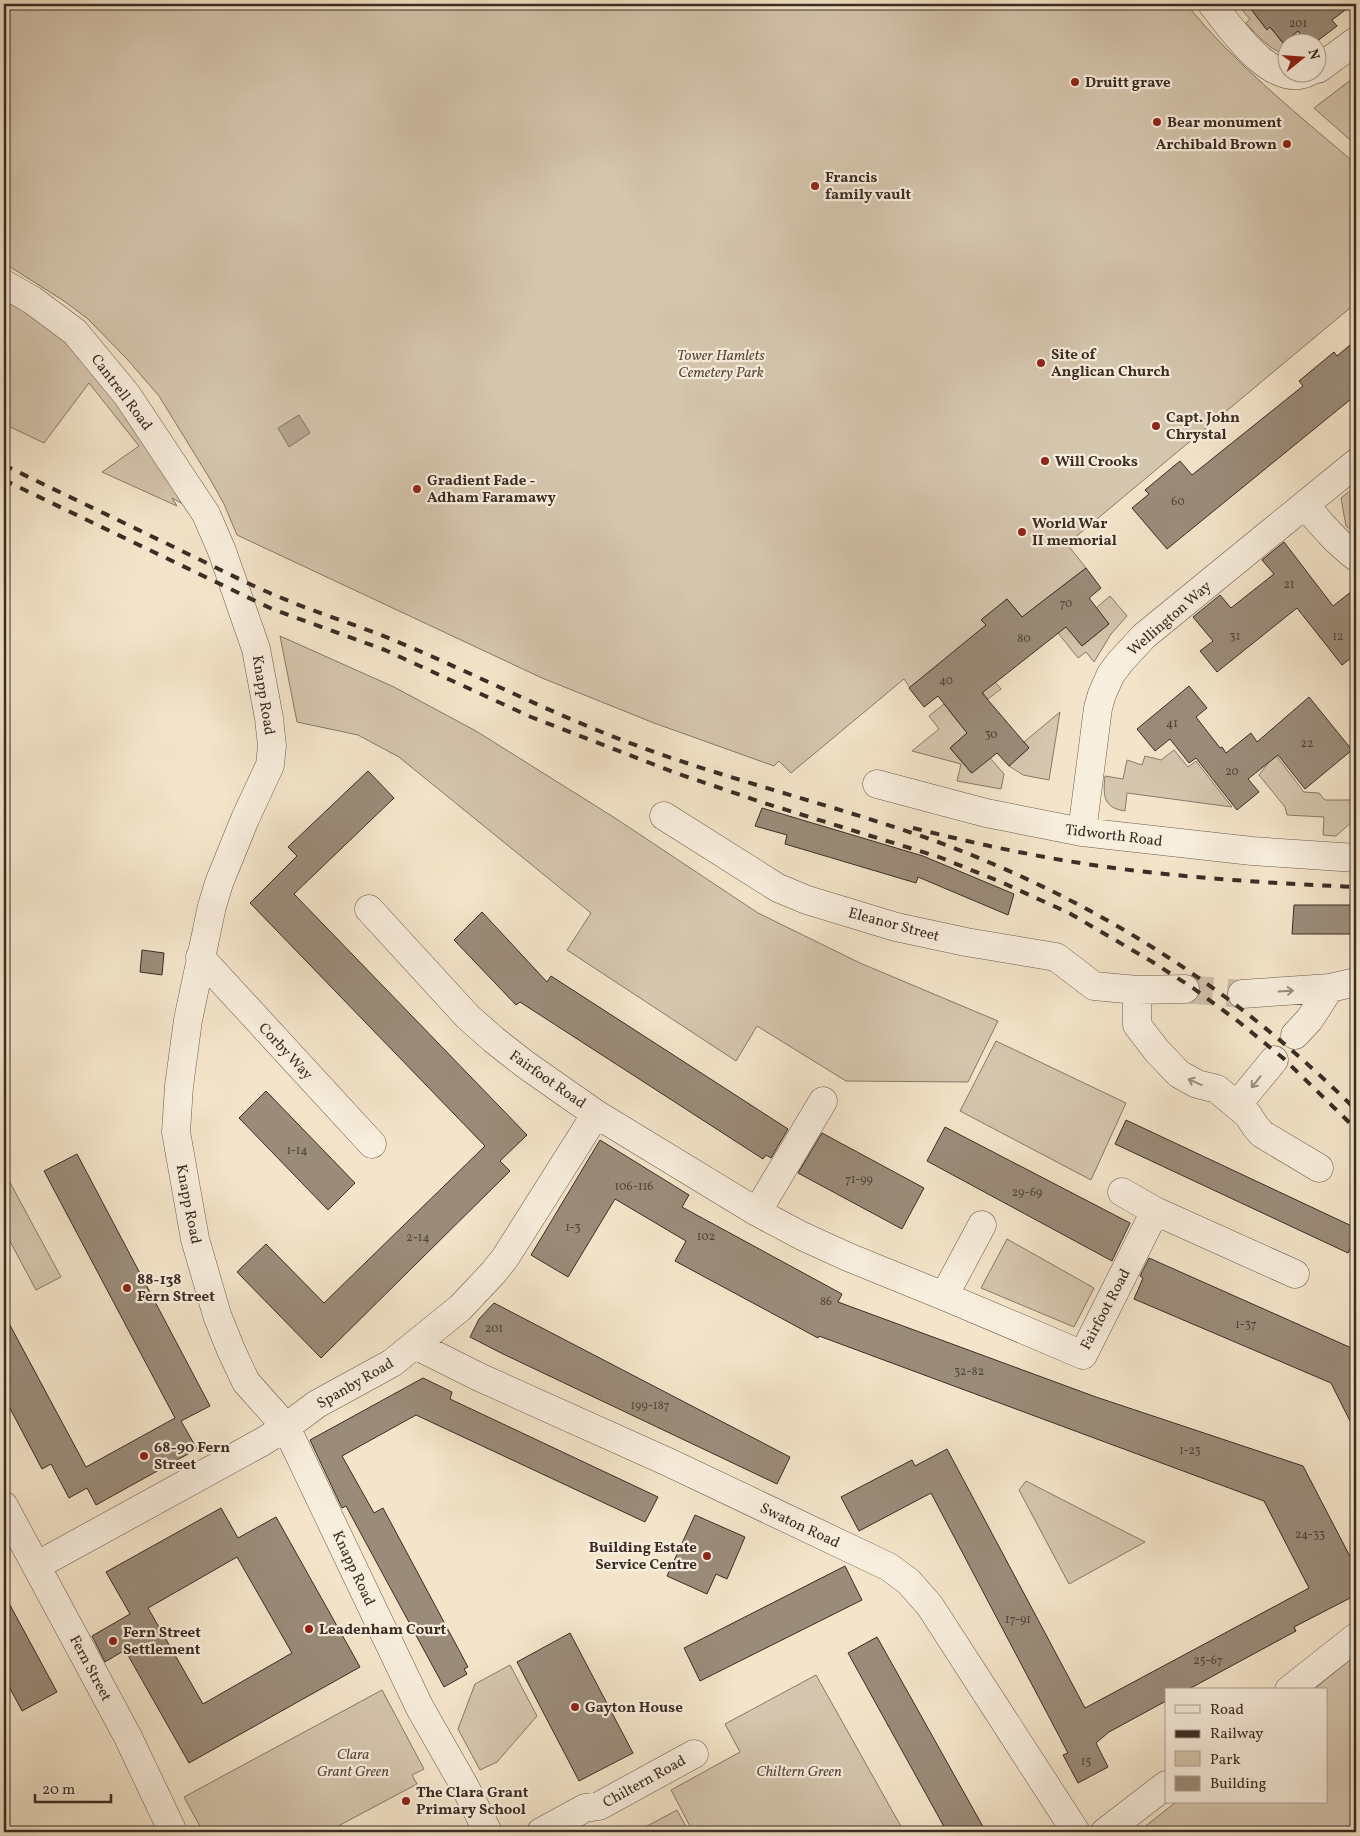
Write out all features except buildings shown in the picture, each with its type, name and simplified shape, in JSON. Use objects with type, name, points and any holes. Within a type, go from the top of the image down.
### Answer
[{"type":"street","points":[[1212,4],[1241,41],[1267,65],[1278,70]]},
{"type":"street","points":[[1328,62],[1356,41]]},
{"type":"street","name":"Cantrell Road","points":[[4,284],[32,300],[79,336],[127,395],[206,514],[212,528]]},
{"type":"street","name":"Wellington Way","points":[[1082,832],[1098,708],[1104,686],[1127,652],[1144,636],[1306,506],[1356,463]]},
{"type":"street","points":[[1306,506],[1334,538],[1356,557]]},
{"type":"street","name":"Knapp Road","points":[[212,528],[256,649],[264,683],[271,736],[270,765],[244,819],[219,882],[200,957],[188,1020],[179,1086],[176,1132],[191,1221],[211,1296],[230,1350],[246,1382],[286,1427],[420,1708],[465,1786],[488,1832]]},
{"type":"street","name":"Tidworth Road","points":[[876,784],[986,813],[1082,832],[1252,851],[1356,858]]},
{"type":"street","name":"Eleanor Street","points":[[664,816],[778,888],[807,900],[896,927],[966,942],[1056,957],[1094,986],[1137,990],[1185,989]]},
{"type":"street","name":"Fairfoot Road","points":[[369,909],[468,1017],[526,1065],[596,1114],[757,1212],[802,1236],[1083,1355],[1155,1211]]},
{"type":"street","name":"Corby Way","points":[[200,957],[372,1144]]},
{"type":"street","points":[[1242,994],[1343,985]]},
{"type":"street","points":[[1295,1036],[1343,985]]},
{"type":"street","points":[[1137,990],[1137,1025],[1157,1051],[1179,1074],[1197,1084],[1216,1089],[1248,1114],[1262,1134],[1318,1168]]},
{"type":"street","points":[[1237,1105],[1274,1060]]},
{"type":"street","points":[[757,1212],[823,1101]]},
{"type":"street","name":"Spanby Road","points":[[36,1566],[286,1427],[317,1404],[392,1363],[415,1345],[460,1308],[505,1258],[596,1114]]},
{"type":"street","points":[[1122,1192],[1155,1211],[1295,1274]]},
{"type":"street","points":[[944,1296],[982,1225]]},
{"type":"street","name":"Swaton Road","points":[[415,1345],[479,1377],[668,1462],[889,1567],[909,1582],[930,1606],[1076,1832]]},
{"type":"street","name":"Fern Street","points":[[4,1506],[128,1737],[173,1832]]},
{"type":"street","points":[[1292,1688],[1356,1637]]},
{"type":"street","name":"Chiltern Road","points":[[541,1832],[585,1808],[599,1806],[694,1754]]},
{"type":"street","points":[[1105,1832],[1165,1786]]},
{"type":"green space","name":"Tower Hamlets Cemetery Park","points":[[4,4],[1186,4],[1246,68],[1356,164],[1356,303],[1067,544],[1086,568],[1034,608],[1028,624],[1007,599],[982,619],[994,636],[973,655],[1001,689],[988,699],[966,672],[910,688],[904,679],[791,773],[779,761],[774,766],[654,723],[542,678],[237,535],[224,504],[210,479],[159,396],[127,359],[88,319],[64,301],[4,263]]},
{"type":"green space","points":[[1237,4],[1256,4],[1251,9],[1267,30],[1270,27],[1278,37],[1278,52],[1259,38],[1246,23],[1250,19]]},
{"type":"green space","points":[[1356,76],[1356,145],[1314,108]]},
{"type":"green space","points":[[4,293],[24,304],[99,370],[196,511],[172,498],[177,506],[102,472],[139,446],[89,383],[44,443],[4,424]]},
{"type":"green space","points":[[1356,486],[1356,534],[1346,526],[1341,498]]},
{"type":"green space","points":[[1110,596],[1127,616],[1111,634],[1094,662],[1086,652],[1078,658],[1055,629],[1063,623],[1082,646],[1109,624],[1096,608]]},
{"type":"green space","points":[[280,636],[394,687],[476,731],[615,818],[758,913],[860,963],[998,1021],[968,1082],[846,1081],[757,1026],[736,1061],[567,950],[591,913],[399,757],[358,735],[297,722]]},
{"type":"green space","points":[[944,704],[958,722],[967,716],[974,727],[950,748],[971,773],[990,758],[1004,774],[1001,789],[957,781],[961,764],[912,751],[939,729],[929,716]]},
{"type":"green space","points":[[1060,712],[1049,780],[1023,775],[1009,766],[1029,748],[1024,742]]},
{"type":"green space","points":[[1174,750],[1188,767],[1196,761],[1232,807],[1127,793],[1125,811],[1108,804],[1104,789],[1105,776],[1123,779],[1127,760],[1142,765],[1145,756],[1161,760]]},
{"type":"green space","points":[[1275,754],[1304,792],[1319,793],[1325,800],[1354,800],[1354,820],[1336,836],[1323,835],[1324,817],[1287,815],[1285,807],[1259,775]]},
{"type":"green space","points":[[996,1041],[1126,1103],[1091,1180],[960,1111]]},
{"type":"green space","points":[[7,1177],[61,1277],[36,1290],[4,1230],[4,1178]]},
{"type":"green space","points":[[1007,1239],[1094,1288],[1074,1327],[981,1288]]},
{"type":"green space","points":[[1026,1481],[1145,1542],[1069,1584],[1019,1490]]},
{"type":"green space","points":[[1356,1655],[1356,1832],[1138,1832],[1173,1804],[1328,1804],[1328,1688],[1315,1688]]},
{"type":"green space","points":[[510,1665],[537,1716],[497,1762],[480,1770],[458,1729],[475,1684]]},
{"type":"green space","name":"Chiltern Green","points":[[816,1675],[903,1830],[899,1832],[693,1832],[671,1790],[740,1752],[725,1724]]},
{"type":"green space","name":"Clara Grant Green","points":[[382,1690],[424,1769],[412,1775],[417,1784],[327,1832],[203,1832],[184,1797]]},
{"type":"green space","points":[[677,1810],[689,1832],[636,1832]]},
{"type":"shaded area","points":[[299,415],[310,433],[289,447],[278,428]]},
{"type":"tunnel","points":[[1185,989],[1242,994]]},
{"type":"railway","points":[[4,465],[255,586],[391,639],[592,728],[677,760],[938,842],[1054,892],[1162,953],[1213,988],[1310,1066],[1356,1110]]},
{"type":"railway","points":[[4,480],[272,609],[385,650],[531,717],[676,773],[764,803],[939,857],[1001,882],[1069,913],[1151,961],[1193,988],[1239,1022],[1283,1058],[1356,1129]]},
{"type":"railway","points":[[913,828],[1010,850],[1106,867],[1231,880],[1356,887]]},
{"type":"place","name":"Druitt grave","points":[[1075,82]]},
{"type":"place","name":"Bear monument","points":[[1157,122]]},
{"type":"place","name":"Archibald Brown","points":[[1287,144]]},
{"type":"place","name":"Francis family vault","points":[[815,186]]},
{"type":"place","name":"Site of Anglican Church","points":[[1041,363]]},
{"type":"place","name":"Capt. John Chrystal","points":[[1156,426]]},
{"type":"place","name":"Will Crooks","points":[[1045,461]]},
{"type":"place","name":"Gradient Fade - Adham Faramawy","points":[[417,489]]},
{"type":"place","name":"World War II memorial","points":[[1022,532]]},
{"type":"place","name":"88-138 Fern Street","points":[[127,1288]]},
{"type":"place","name":"68-90 Fern Street","points":[[144,1456]]},
{"type":"place","name":"Building Estate Service Centre","points":[[707,1556]]},
{"type":"place","name":"Leadenham Court","points":[[309,1629]]},
{"type":"place","name":"Fern Street Settlement","points":[[113,1641]]},
{"type":"place","name":"Gayton House","points":[[575,1707]]},
{"type":"place","name":"The Clara Grant Primary School","points":[[406,1801]]}]
